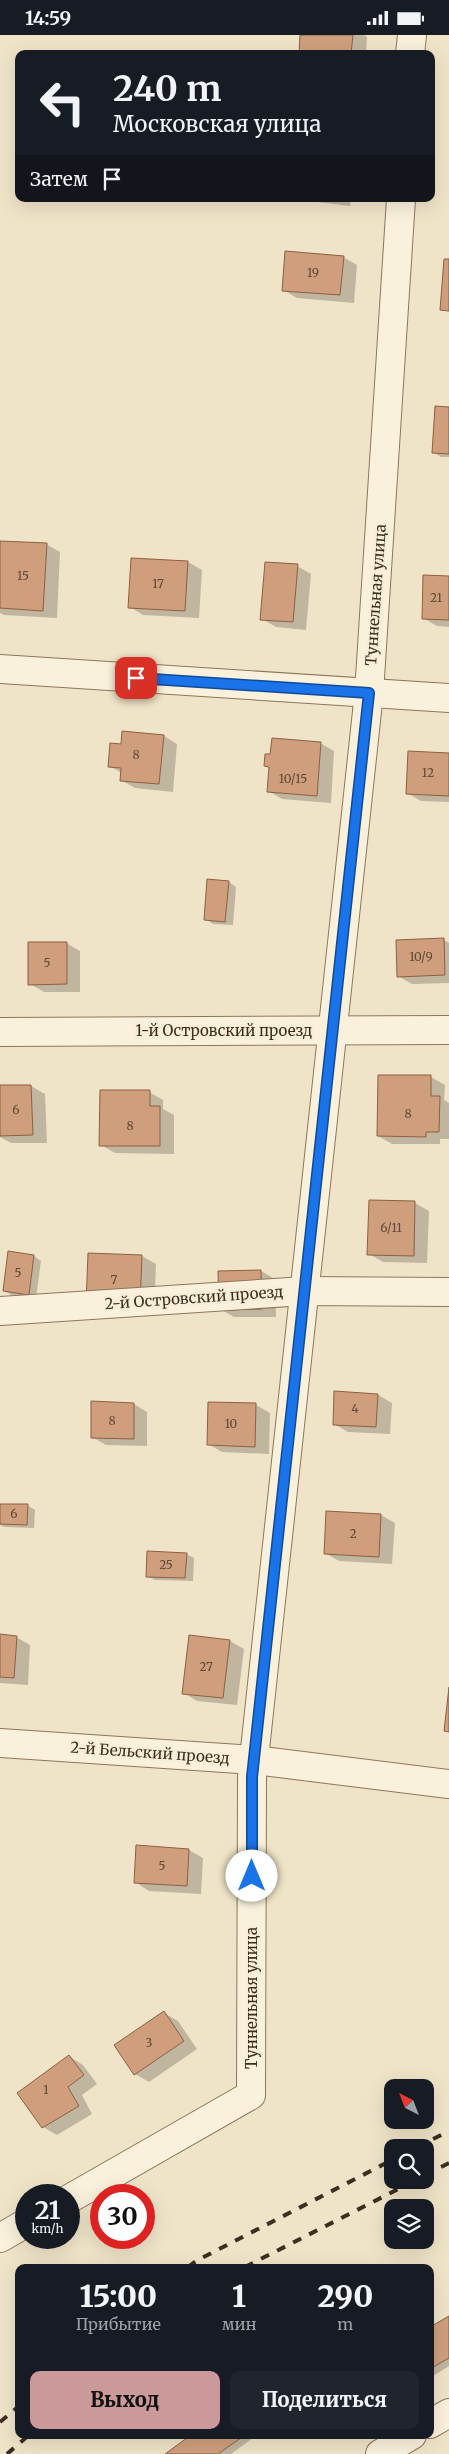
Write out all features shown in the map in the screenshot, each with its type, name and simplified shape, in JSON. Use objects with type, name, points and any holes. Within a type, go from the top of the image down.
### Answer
[{"type":"street","points":[[410,50],[412,35]]},
{"type":"street","name":"Туннельная улица","points":[[80,2193],[251,2095],[254,1761],[369,693],[401,202]]},
{"type":"street","points":[[0,669],[449,698]]},
{"type":"street","name":"1-й Островский проезд","points":[[0,1032],[449,1030]]},
{"type":"street","name":"2-й Островский проезд","points":[[0,1311],[305,1291],[449,1292]]},
{"type":"street","name":"2-й Бельский проезд","points":[[0,1743],[254,1761],[449,1784]]},
{"type":"street","points":[[0,2238],[15,2229]]},
{"type":"street","points":[[434,2422],[449,2413]]},
{"type":"street","points":[[380,2454],[405,2439]]},
{"type":"building","points":[[300,35],[353,35],[351,50],[299,50]]},
{"type":"building","points":[[285,251],[344,256],[340,295],[282,291]]},
{"type":"building","points":[[444,259],[449,259],[449,311],[440,310]]},
{"type":"building","points":[[435,406],[449,407],[449,454],[432,453]]},
{"type":"building","points":[[0,541],[47,543],[43,611],[0,608]]},
{"type":"building","points":[[131,558],[188,561],[185,611],[128,608]]},
{"type":"building","points":[[265,562],[298,564],[293,622],[260,620]]},
{"type":"building","points":[[423,575],[449,576],[449,620],[422,619]]},
{"type":"building","points":[[122,731],[164,735],[159,784],[120,781],[121,768],[108,767],[110,743],[121,744]]},
{"type":"building","points":[[272,738],[321,742],[317,796],[267,792],[269,767],[264,766],[265,754],[270,754]]},
{"type":"building","points":[[408,751],[449,753],[449,796],[406,794]]},
{"type":"building","points":[[207,879],[229,881],[225,922],[204,920]]},
{"type":"building","points":[[444,938],[445,975],[397,977],[396,940]]},
{"type":"building","points":[[28,942],[67,942],[67,984],[28,985]]},
{"type":"building","points":[[378,1075],[431,1075],[431,1096],[440,1096],[439,1132],[426,1132],[426,1137],[377,1136]]},
{"type":"building","points":[[0,1085],[31,1085],[33,1135],[0,1136]]},
{"type":"building","points":[[100,1090],[150,1090],[150,1106],[160,1106],[160,1146],[99,1146]]},
{"type":"building","points":[[369,1200],[415,1201],[414,1256],[367,1255]]},
{"type":"building","points":[[8,1251],[34,1255],[29,1295],[3,1291]]},
{"type":"building","points":[[88,1253],[142,1255],[140,1306],[86,1305]]},
{"type":"building","points":[[261,1270],[262,1309],[219,1310],[218,1271]]},
{"type":"building","points":[[334,1391],[378,1394],[376,1427],[333,1425]]},
{"type":"building","points":[[91,1401],[134,1403],[134,1439],[91,1438]]},
{"type":"building","points":[[208,1402],[256,1403],[255,1447],[207,1445]]},
{"type":"building","points":[[0,1504],[28,1504],[27,1525],[0,1524]]},
{"type":"building","points":[[326,1511],[381,1514],[379,1557],[324,1554]]},
{"type":"building","points":[[147,1551],[187,1553],[185,1578],[146,1577]]},
{"type":"building","points":[[0,1634],[17,1636],[14,1678],[0,1677]]},
{"type":"building","points":[[189,1635],[230,1640],[223,1698],[182,1694]]},
{"type":"building","points":[[449,1687],[449,1732],[444,1731]]},
{"type":"building","points":[[136,1845],[189,1849],[187,1886],[134,1883]]},
{"type":"building","points":[[164,2011],[184,2041],[134,2075],[114,2045]]},
{"type":"building","points":[[69,2055],[84,2075],[68,2087],[79,2106],[42,2128],[17,2093]]},
{"type":"building","points":[[449,2316],[449,2358],[434,2367],[434,2325]]},
{"type":"building","points":[[186,2439],[239,2439],[218,2454],[165,2454]]},
{"type":"railway","points":[[433,2139],[449,2131]]},
{"type":"railway","points":[[434,2170],[449,2163]]},
{"type":"railway","points":[[192,2264],[384,2164]]},
{"type":"railway","points":[[251,2264],[398,2189]]},
{"type":"railway","points":[[0,2422],[15,2409]]},
{"type":"railway","points":[[7,2454],[24,2439]]},
{"type":"route","points":[[136,678],[369,693],[252,1777],[252,1876]]}]
